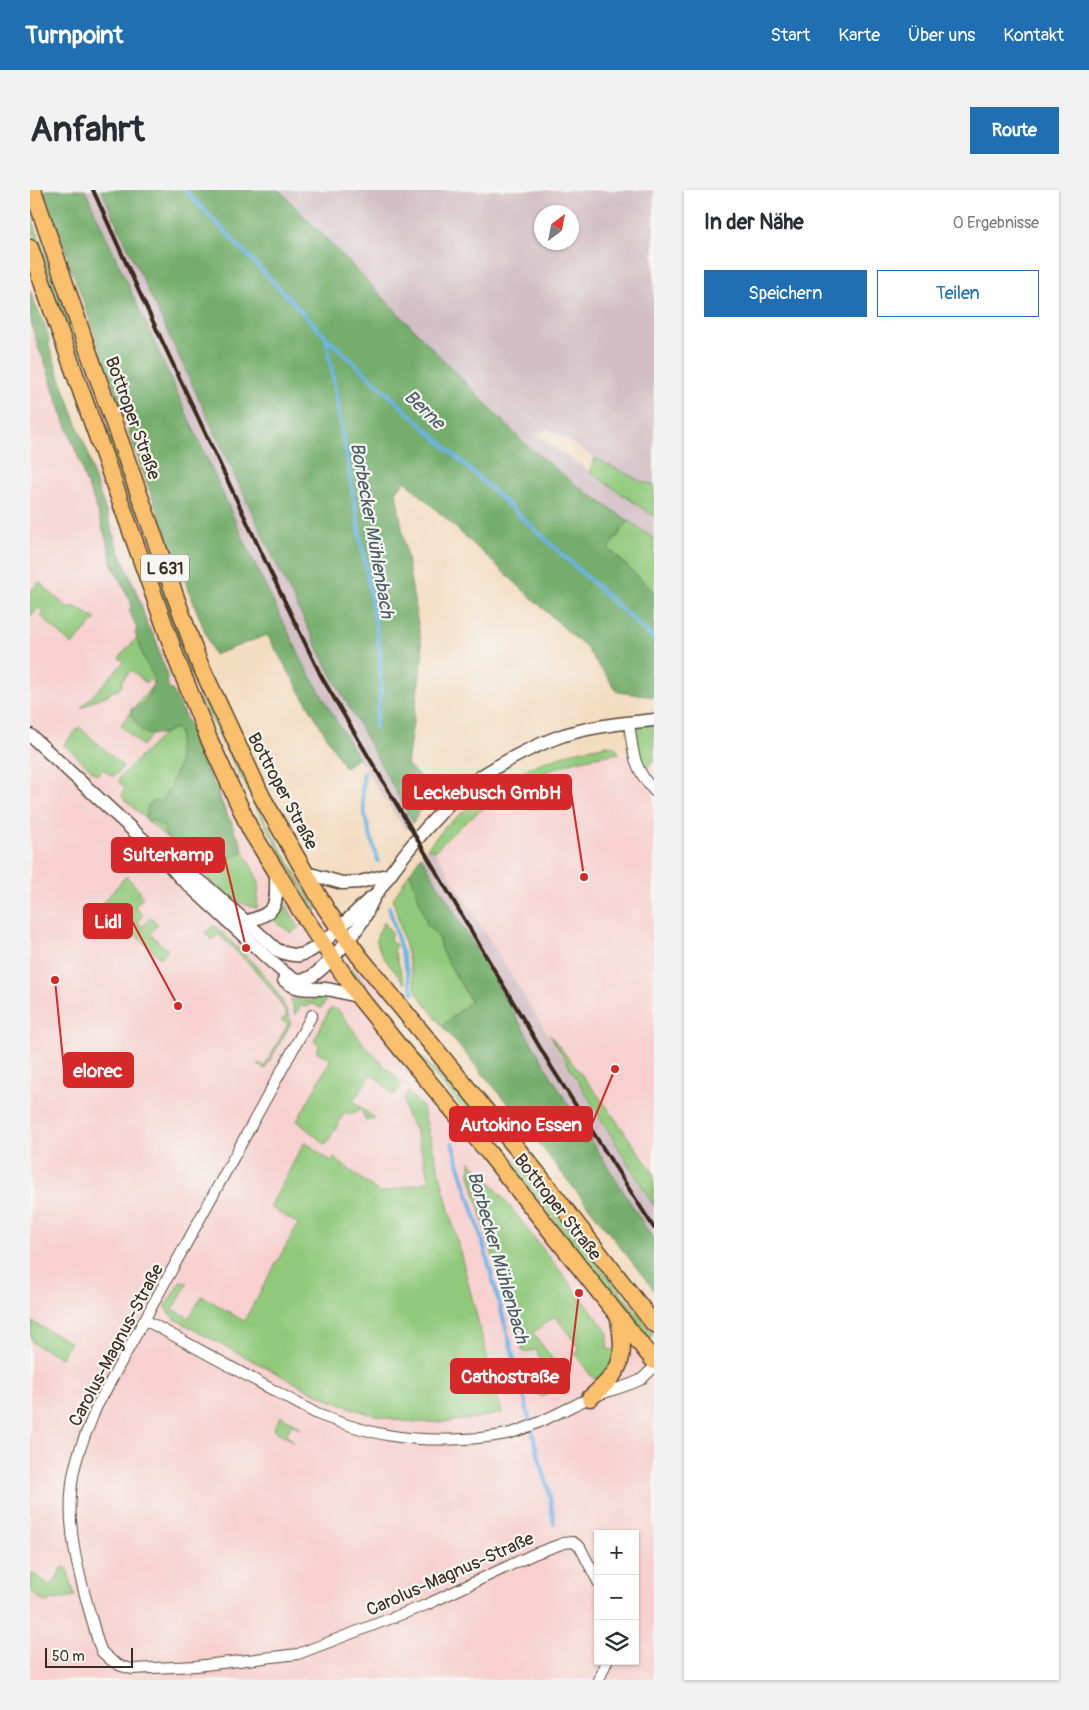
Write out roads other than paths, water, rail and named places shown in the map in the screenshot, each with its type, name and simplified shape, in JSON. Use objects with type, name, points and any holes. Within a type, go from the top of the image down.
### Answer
[{"type":"main road","name":"Bottroper Straße","points":[[33,190],[198,660],[262,797],[303,872],[372,972],[537,1173],[654,1324]]},
{"type":"main road","name":"Bottroper Straße","points":[[30,248],[178,663],[208,737],[251,831],[359,997],[494,1159],[654,1361]]},
{"type":"main road","points":[[590,1398],[608,1383],[619,1366],[623,1339],[619,1316]]},
{"type":"street","points":[[30,736],[274,963],[296,980],[304,980],[311,977],[332,958],[356,911],[376,894],[429,826],[467,787],[529,750],[565,735],[630,722],[654,720]]},
{"type":"street","points":[[630,722],[635,760],[641,776],[654,791]]},
{"type":"street","points":[[163,858],[204,884],[268,943],[285,954],[308,952],[322,942],[344,934]]},
{"type":"street","points":[[245,922],[262,917],[272,910],[276,897],[276,872]]},
{"type":"street","points":[[303,872],[342,883],[360,882],[391,874]]},
{"type":"street","points":[[274,963],[279,975],[291,986],[308,990],[331,989],[359,997]]},
{"type":"street","name":"Carolus-Magnus-Straße","points":[[312,1014],[97,1406],[80,1450],[72,1481],[70,1521],[75,1555],[102,1652],[120,1666],[132,1669],[196,1666],[298,1654],[426,1605],[544,1550],[573,1542],[580,1547],[594,1575]]},
{"type":"street","points":[[145,1320],[315,1414],[345,1426],[400,1438],[436,1441],[488,1438],[524,1429],[590,1398],[642,1379],[654,1368]]},
{"type":"street","points":[[599,1680],[605,1665]]},
{"type":"waterway","name":"Berne","points":[[185,190],[326,337],[654,639]]},
{"type":"waterway","name":"Borbecker Mühlenbach","points":[[326,337],[380,651],[381,688],[375,728]]},
{"type":"waterway","name":"Borbecker Mühlenbach","points":[[364,772],[363,806],[378,861]]},
{"type":"waterway","name":"Borbecker Mühlenbach","points":[[389,907],[413,993]]},
{"type":"waterway","name":"Borbecker Mühlenbach","points":[[452,1143],[479,1229],[520,1380],[549,1491],[554,1524]]},
{"type":"railway","points":[[93,190],[270,571],[321,676],[552,1068],[654,1228]]},
{"type":"place","name":"Leckebusch GmbH","points":[[584,877]]},
{"type":"place","name":"Sulterkamp","points":[[246,948]]},
{"type":"place","name":"elorec","points":[[55,980]]},
{"type":"place","name":"Lidl","points":[[178,1006]]},
{"type":"place","name":"Autokino Essen","points":[[615,1069]]},
{"type":"place","name":"Cathostraße","points":[[579,1293]]}]
